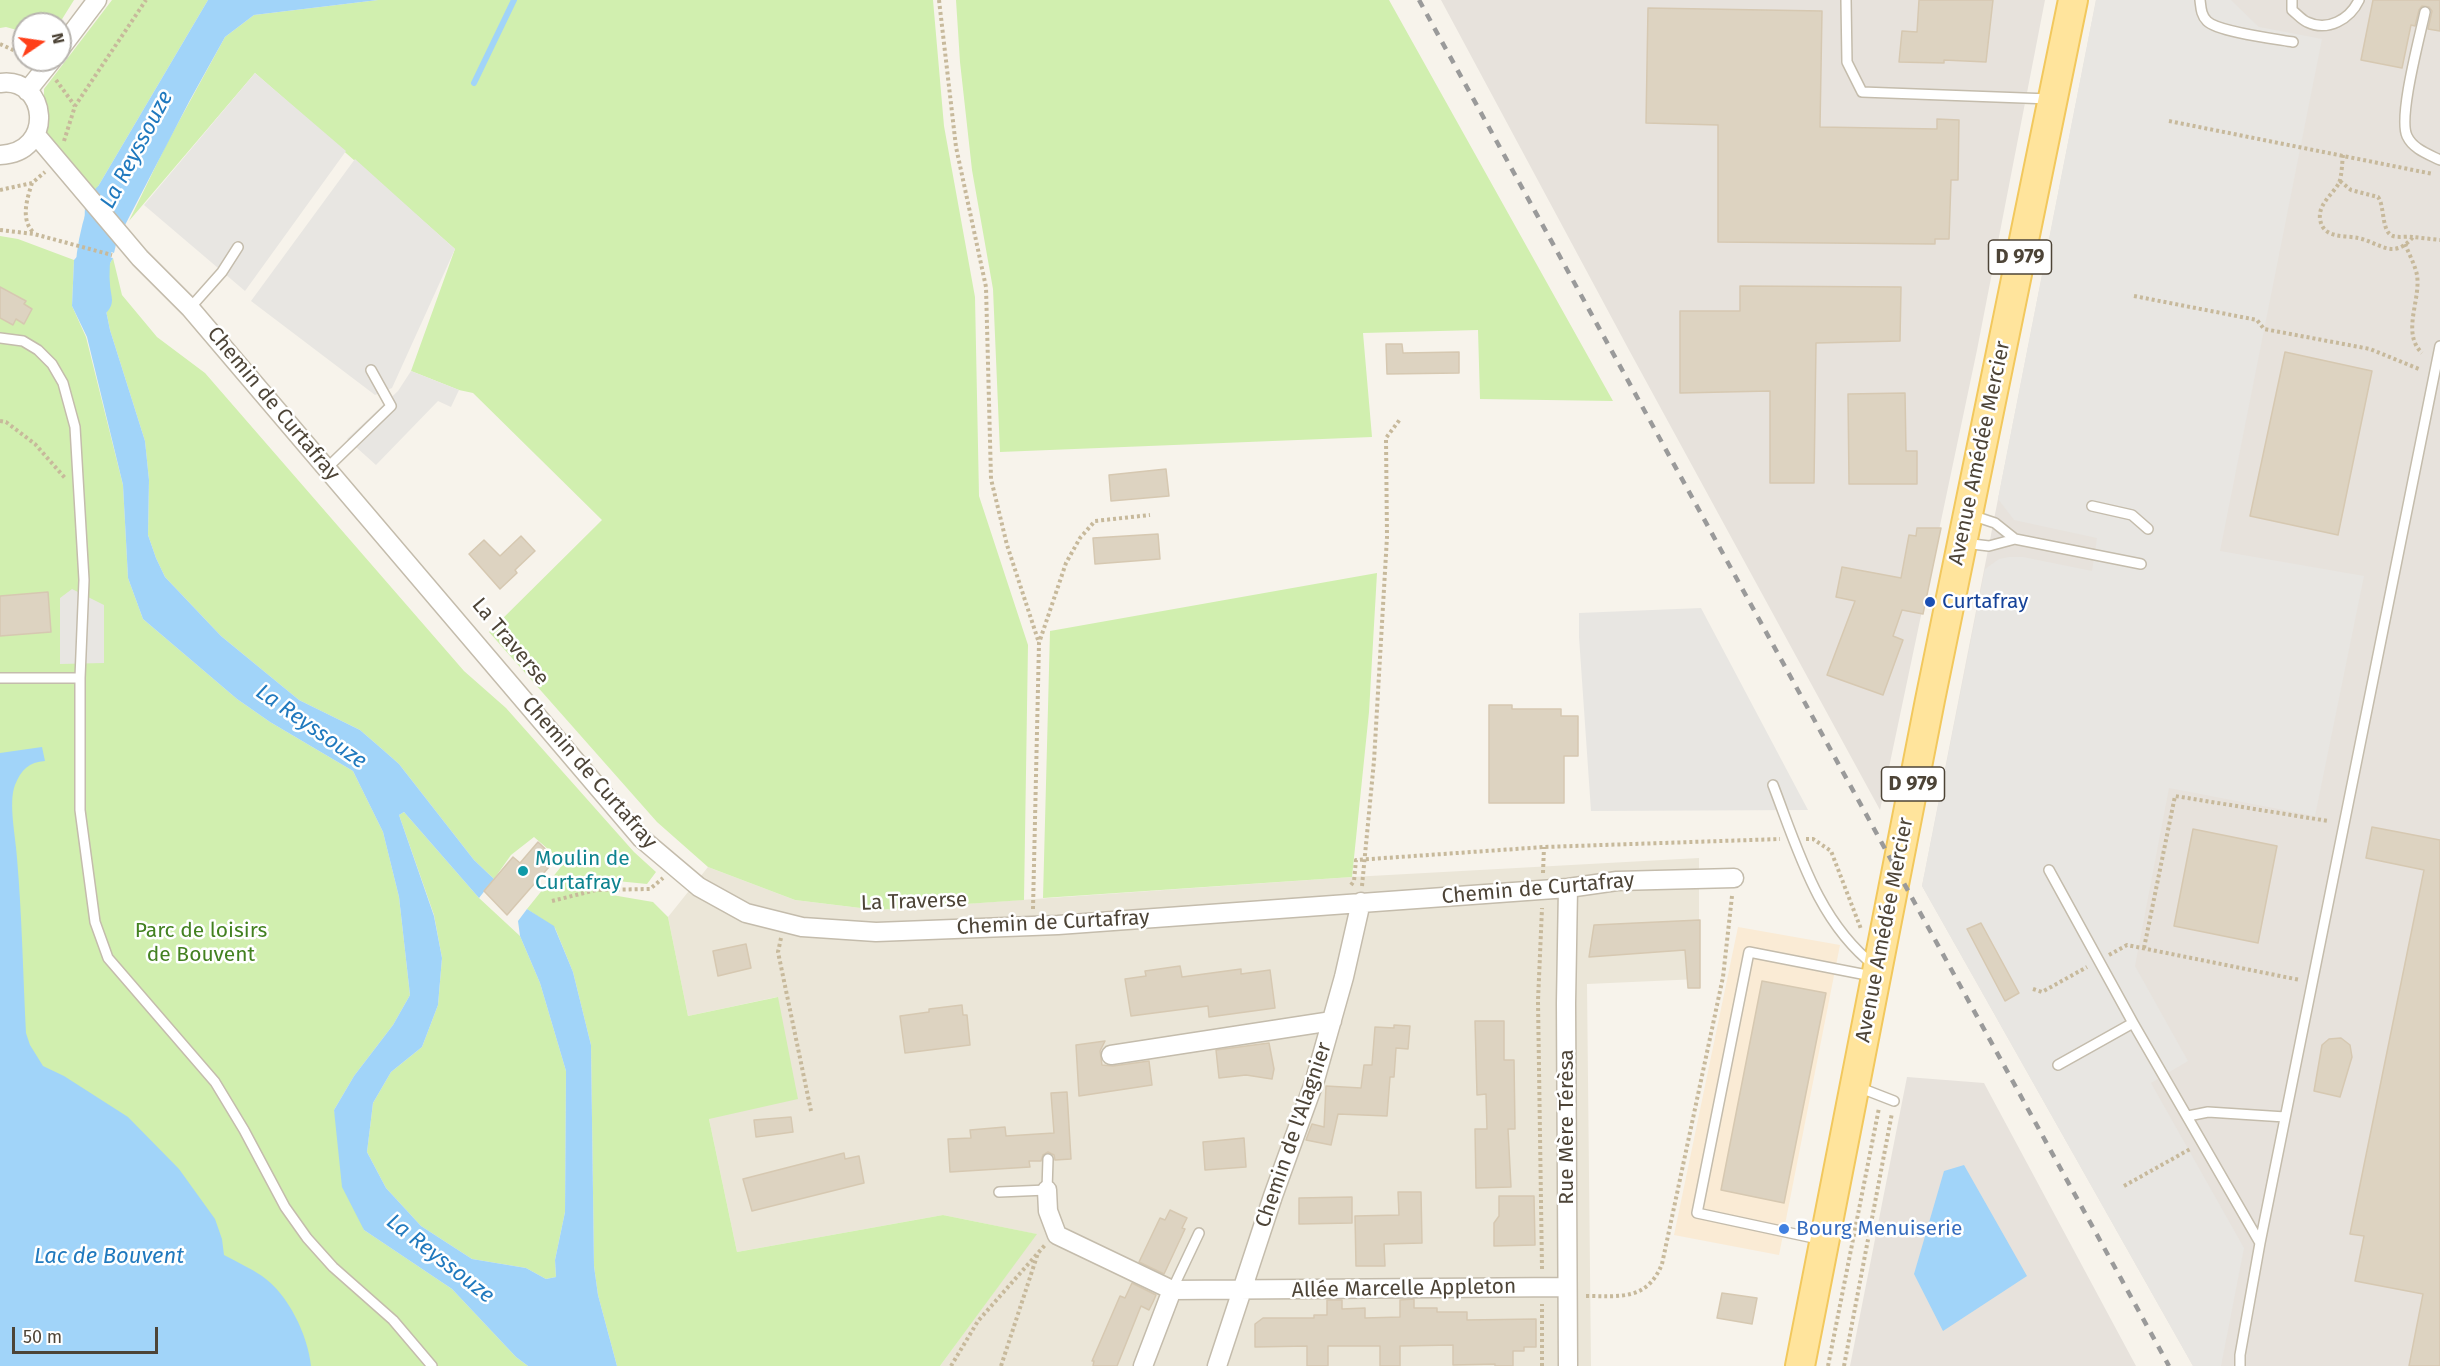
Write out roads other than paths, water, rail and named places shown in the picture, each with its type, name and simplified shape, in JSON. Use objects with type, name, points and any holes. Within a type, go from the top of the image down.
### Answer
[{"type":"main road","name":"Avenue Amédée Mercier","points":[[1800,1366],[1962,543],[2073,0]]},
{"type":"street","points":[[72,33],[97,0]]},
{"type":"street","points":[[27,91],[42,72]]},
{"type":"street","points":[[0,83],[16,85],[27,91],[34,98],[40,116],[32,142],[18,152],[0,155]]},
{"type":"street","name":"Chemin de Curtafray","points":[[36,135],[140,258],[190,308],[641,838],[699,887],[746,913],[802,927],[876,932],[1058,925],[1543,890],[1617,881],[1734,878]]},
{"type":"street","name":"Rue Mère Térèsa","points":[[1568,888],[1568,1366]]},
{"type":"street","name":"Chemin de l'Alagnier","points":[[1217,1366],[1315,1080],[1361,902]]},
{"type":"street","points":[[1111,1054],[1332,1021]]},
{"type":"street","points":[[1047,1190],[1048,1211],[1057,1235],[1173,1290],[1143,1366]]},
{"type":"street","name":"Allée Marcelle Appleton","points":[[1173,1290],[1542,1287],[1567,1292]]},
{"type":"lane","points":[[1846,0],[1847,62],[1862,92],[2053,99]]},
{"type":"lane","points":[[2200,0],[2202,13],[2208,23],[2220,28],[2294,42]]},
{"type":"lane","points":[[2292,0],[2292,10],[2308,23],[2329,25],[2345,19],[2359,0]]},
{"type":"lane","points":[[2425,12],[2404,116],[2407,135],[2420,151],[2440,160]]},
{"type":"lane","points":[[190,308],[222,272],[238,247]]},
{"type":"lane","points":[[0,338],[23,341],[38,350],[52,364],[63,384],[75,427],[84,580],[80,678],[80,810],[95,922],[108,958],[215,1082],[244,1130],[285,1207],[307,1238],[333,1267],[393,1320],[432,1366]]},
{"type":"lane","points":[[2240,1366],[2260,1243],[2440,346]]},
{"type":"lane","points":[[327,468],[391,406],[371,370]]},
{"type":"lane","points":[[2092,506],[2132,515],[2148,529]]},
{"type":"lane","points":[[1968,514],[1995,523],[2015,539]]},
{"type":"lane","points":[[1962,543],[1989,546],[2015,539],[2141,564]]},
{"type":"lane","points":[[0,678],[80,678]]},
{"type":"lane","points":[[1773,785],[1824,910],[1877,973]]},
{"type":"lane","points":[[2049,870],[2133,1023],[2204,1142],[2260,1243]]},
{"type":"lane","points":[[1825,1240],[1697,1213],[1749,952],[1877,973]]},
{"type":"lane","points":[[2058,1065],[2133,1023]]},
{"type":"lane","points":[[1855,1086],[1894,1101]]},
{"type":"lane","points":[[2188,1116],[2208,1112],[2285,1117]]},
{"type":"lane","points":[[999,1192],[1047,1190],[1048,1159]]},
{"type":"lane","points":[[1173,1290],[1199,1233]]},
{"type":"water","points":[[208,0],[378,0],[254,15],[225,37],[124,227],[93,195]]},
{"type":"water","points":[[85,205],[118,236],[114,253],[84,241]]},
{"type":"water","points":[[83,250],[113,258],[100,281],[110,330],[145,441],[149,480],[148,535],[165,577],[221,636],[299,700],[360,730],[399,764],[474,860],[494,879],[479,898],[404,812],[399,815],[434,916],[442,958],[438,1005],[422,1047],[391,1072],[373,1103],[367,1152],[386,1188],[421,1226],[472,1259],[526,1268],[546,1279],[556,1277],[555,1260],[565,1212],[566,1071],[540,983],[520,936],[518,921],[527,909],[554,926],[573,972],[591,1045],[594,1266],[598,1295],[617,1366],[528,1366],[516,1357],[452,1289],[364,1230],[342,1187],[334,1110],[354,1076],[393,1025],[410,995],[399,897],[383,832],[353,771],[270,722],[237,699],[143,619],[128,578],[123,485],[87,337],[72,306],[74,260]]},
{"type":"water","name":"Lac de Bouvent","points":[[42,747],[45,761],[34,763],[23,771],[15,785],[12,801],[20,902],[26,1033],[30,1045],[43,1066],[64,1076],[128,1117],[179,1169],[215,1219],[222,1239],[224,1255],[262,1276],[288,1304],[306,1341],[311,1366],[0,1366],[0,753]]},
{"type":"water","points":[[1964,1165],[2027,1276],[1943,1331],[1914,1274],[1944,1171]]},
{"type":"waterway","points":[[474,83],[514,0]]},
{"type":"waterway","name":"La Reyssouze","points":[[95,300],[92,275],[94,249],[108,200]]},
{"type":"railway","points":[[1419,0],[2169,1366]]},
{"type":"place","name":"Curtafray","points":[[1930,602]]},
{"type":"place","name":"Moulin de Curtafray","points":[[523,871]]},
{"type":"place","name":"Bourg Menuiserie","points":[[1784,1229]]},
{"type":"park label","name":"Parc de loisirs de Bouvent","points":[[201,943]]}]
